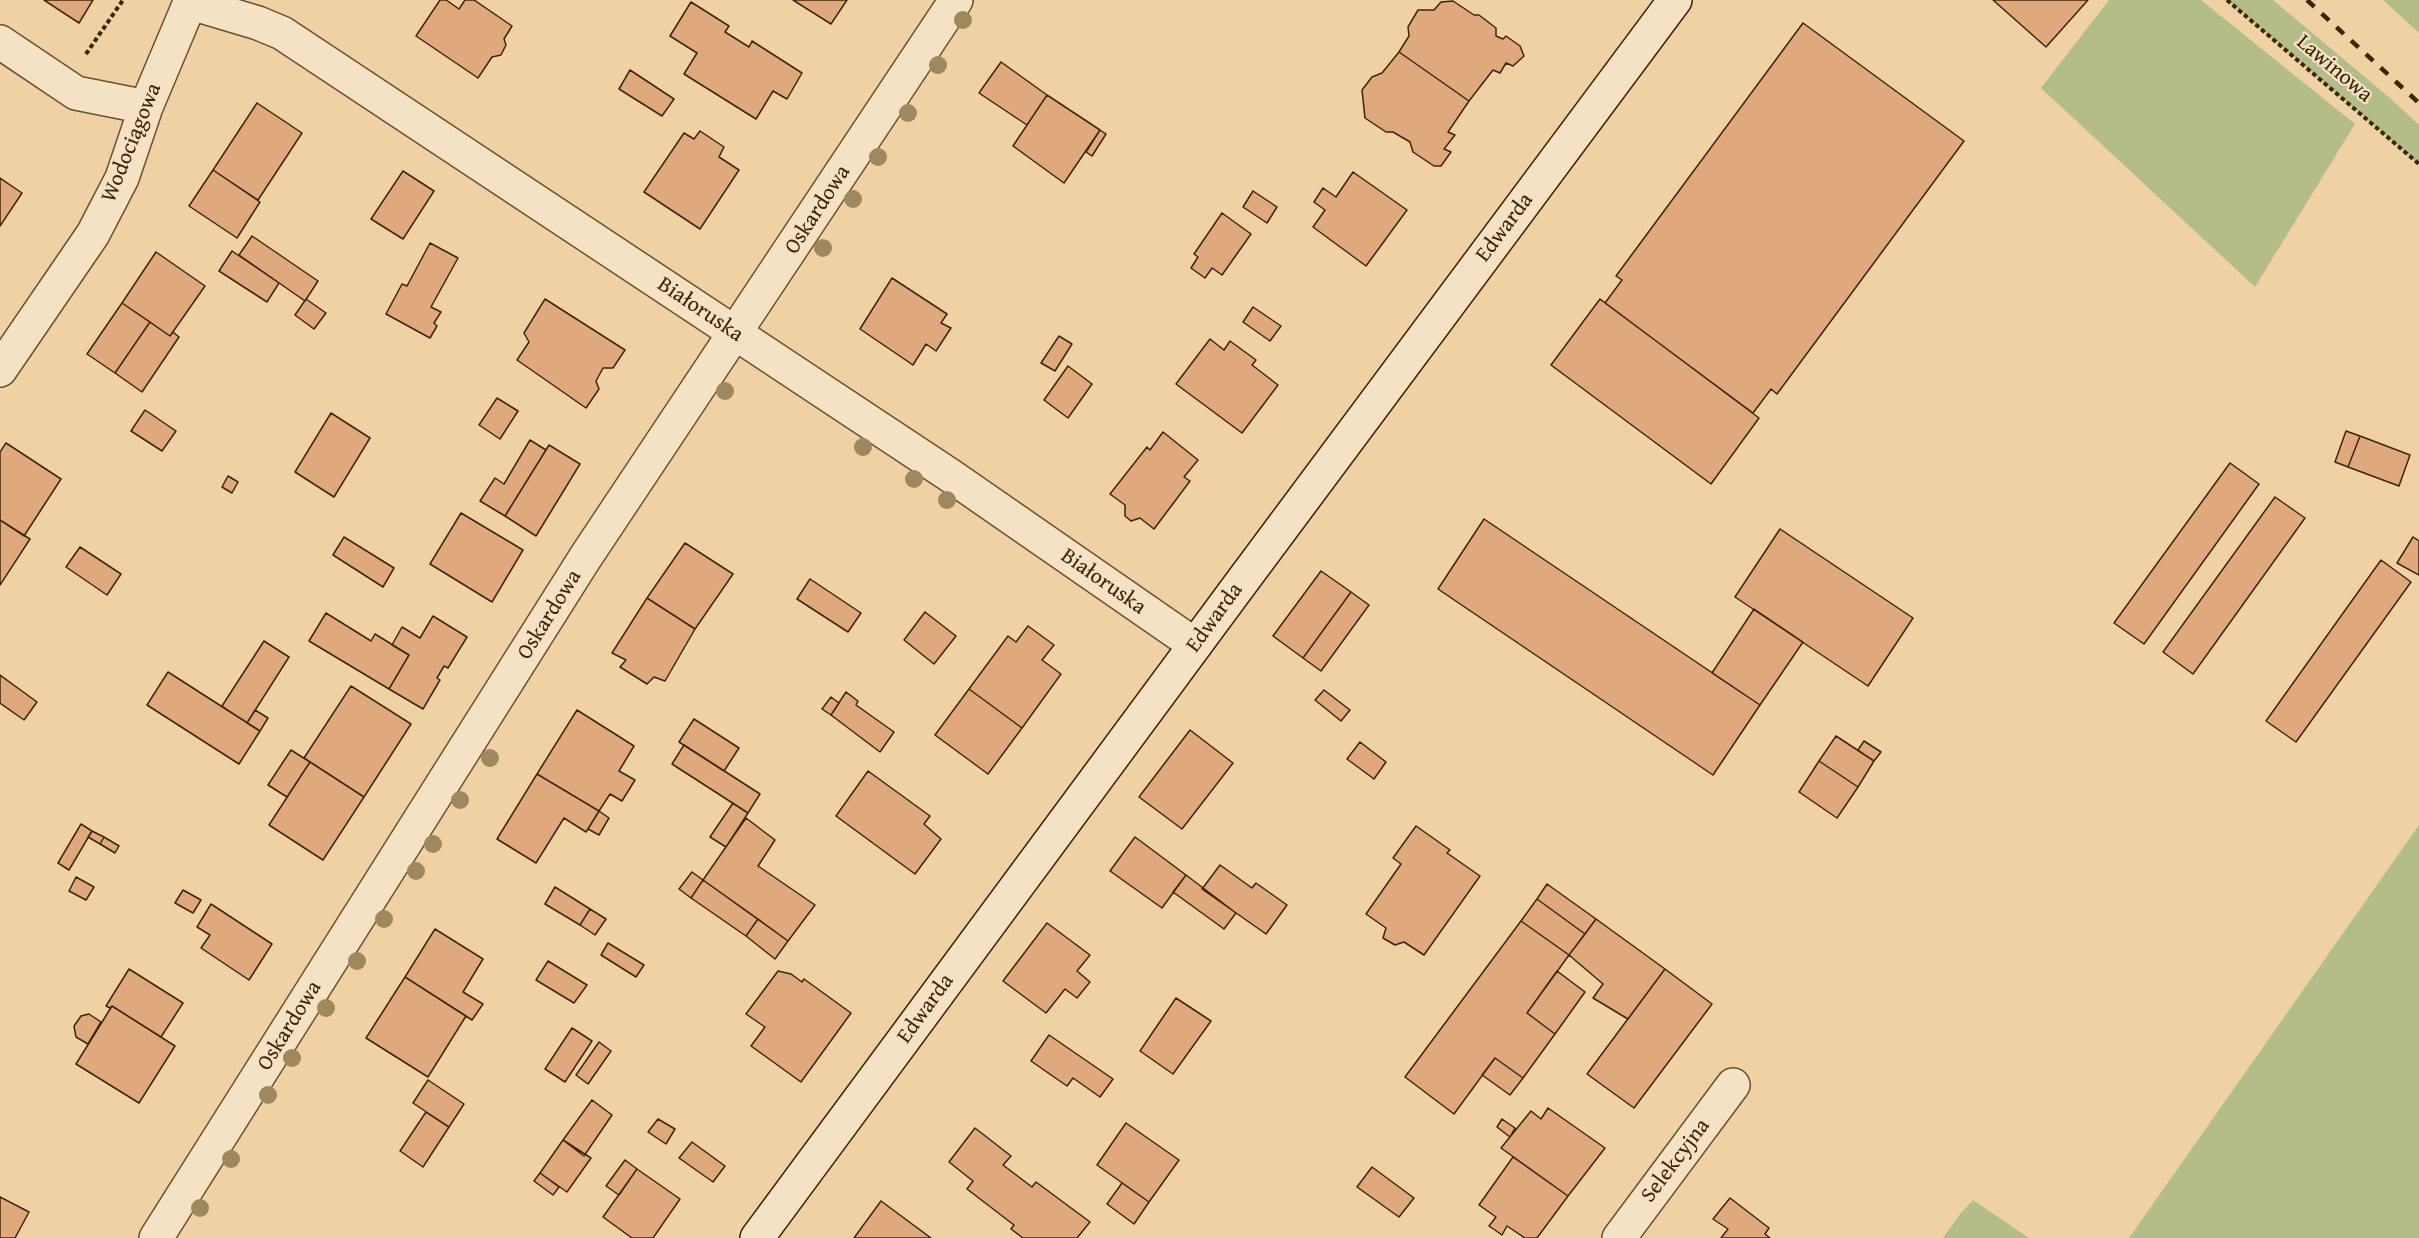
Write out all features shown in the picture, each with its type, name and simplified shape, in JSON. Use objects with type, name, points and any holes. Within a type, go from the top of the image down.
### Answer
[{"type":"street","name":"Oskardowa","points":[[156,1238],[585,558],[956,0]]},
{"type":"street","name":"Edwarda","points":[[757,1238],[1676,0]]},
{"type":"street","name":"Białoruska","points":[[191,2],[282,33],[951,476],[1195,645]]},
{"type":"street","name":"Wodociągowa","points":[[0,370],[93,234],[122,178],[146,107],[191,2]]},
{"type":"street","points":[[0,42],[76,93],[146,107]]},
{"type":"street","name":"Selekcyjna","points":[[1619,1238],[1733,1084]]},
{"type":"path","points":[[81,62],[123,0]]},
{"type":"path","name":"Lawinowa","points":[[2227,0],[2419,164]]},
{"type":"green space","points":[[2109,0],[2201,0],[2355,124],[2255,287],[2041,88]]},
{"type":"green space","points":[[2227,0],[2273,0],[2391,99],[2419,125],[2419,164]]},
{"type":"green space","points":[[2383,0],[2419,0],[2419,33]]},
{"type":"green space","points":[[2419,825],[2419,1238],[2129,1238]]},
{"type":"green space","points":[[1973,1200],[2029,1238],[1943,1238]]},
{"type":"building","points":[[44,0],[93,0],[79,23]]},
{"type":"building","points":[[440,0],[446,0],[459,9],[465,0],[474,0],[512,26],[504,39],[506,45],[501,55],[492,57],[478,78],[416,36]]},
{"type":"building","points":[[793,0],[847,0],[831,24]]},
{"type":"building","points":[[1993,0],[2088,0],[2046,47]]},
{"type":"building","points":[[1453,1],[1474,15],[1479,15],[1496,28],[1496,36],[1503,39],[1506,36],[1520,46],[1524,56],[1513,66],[1506,63],[1500,73],[1493,70],[1469,101],[1399,52],[1409,36],[1408,27],[1418,10],[1434,10],[1441,2]]},
{"type":"building","points":[[691,2],[729,26],[725,32],[749,47],[752,41],[802,73],[787,99],[773,91],[756,119],[684,74],[697,53],[670,36]]},
{"type":"building","points":[[1803,23],[1964,141],[1777,394],[1771,389],[1753,413],[1605,303],[1622,280],[1616,276]]},
{"type":"building","points":[[1399,52],[1469,101],[1448,132],[1455,135],[1444,149],[1451,152],[1441,166],[1434,166],[1413,152],[1410,142],[1393,132],[1386,132],[1365,118],[1362,90],[1372,77],[1382,73]]},
{"type":"building","points":[[1001,62],[1047,95],[1027,125],[979,93]]},
{"type":"building","points":[[630,70],[674,99],[662,116],[619,89]]},
{"type":"building","points":[[1047,95],[1100,130],[1064,183],[1013,146]]},
{"type":"building","points":[[257,103],[302,133],[258,200],[213,170]]},
{"type":"building","points":[[1100,130],[1106,134],[1092,156],[1086,152]]},
{"type":"building","points":[[700,131],[724,147],[719,157],[739,170],[700,229],[644,192],[684,133],[694,139]]},
{"type":"building","points":[[213,170],[260,202],[237,238],[189,206]]},
{"type":"building","points":[[403,171],[434,191],[403,239],[371,219]]},
{"type":"building","points":[[1353,172],[1407,210],[1366,266],[1313,227],[1325,210],[1314,202],[1323,188],[1336,197]]},
{"type":"building","points":[[0,178],[22,193],[0,226]]},
{"type":"building","points":[[1253,191],[1277,207],[1267,223],[1243,207]]},
{"type":"building","points":[[1222,213],[1251,234],[1222,275],[1212,268],[1205,278],[1191,268],[1198,257],[1194,254]]},
{"type":"building","points":[[252,236],[318,281],[305,301],[239,255]]},
{"type":"building","points":[[430,243],[458,258],[431,307],[441,312],[434,323],[437,326],[430,338],[386,314],[402,284],[407,286]]},
{"type":"building","points":[[232,251],[279,283],[267,302],[219,271]]},
{"type":"building","points":[[156,252],[205,286],[170,336],[122,303]]},
{"type":"building","points":[[892,278],[947,314],[941,323],[951,328],[936,351],[926,344],[913,365],[860,329]]},
{"type":"building","points":[[306,299],[326,313],[314,329],[295,315]]},
{"type":"building","points":[[545,299],[625,350],[613,368],[603,368],[596,381],[599,389],[586,408],[517,360],[529,342],[524,333]]},
{"type":"building","points":[[1600,299],[1759,418],[1711,484],[1551,365]]},
{"type":"building","points":[[122,303],[150,322],[115,373],[87,354]]},
{"type":"building","points":[[1253,307],[1281,326],[1270,341],[1243,322]]},
{"type":"building","points":[[150,322],[170,336],[173,332],[179,337],[142,392],[115,373]]},
{"type":"building","points":[[1059,336],[1072,344],[1055,371],[1041,363]]},
{"type":"building","points":[[1210,339],[1224,350],[1230,341],[1256,360],[1252,365],[1278,385],[1242,433],[1176,384]]},
{"type":"building","points":[[1068,366],[1092,384],[1068,418],[1044,400]]},
{"type":"building","points":[[497,398],[518,411],[500,439],[479,425]]},
{"type":"building","points":[[145,410],[176,431],[162,451],[131,431]]},
{"type":"building","points":[[331,413],[370,438],[334,497],[295,472]]},
{"type":"building","points":[[2346,431],[2360,436],[2348,467],[2335,462]]},
{"type":"building","points":[[1163,432],[1198,460],[1184,477],[1190,481],[1154,529],[1140,518],[1131,521],[1125,516],[1125,505],[1110,494],[1147,447],[1150,450]]},
{"type":"building","points":[[2360,436],[2410,455],[2399,486],[2348,467]]},
{"type":"building","points":[[530,440],[546,450],[505,516],[480,501],[495,478],[504,484]]},
{"type":"building","points":[[6,443],[61,479],[24,536],[0,520],[0,452]]},
{"type":"building","points":[[549,445],[580,464],[536,536],[505,516]]},
{"type":"building","points":[[2230,463],[2259,484],[2144,644],[2114,623]]},
{"type":"building","points":[[228,476],[238,482],[232,493],[222,487]]},
{"type":"building","points":[[2275,497],[2305,518],[2193,674],[2163,652]]},
{"type":"building","points":[[461,513],[523,550],[492,602],[430,564]]},
{"type":"building","points":[[1484,519],[1760,705],[1713,775],[1438,589]]},
{"type":"building","points":[[0,520],[30,539],[0,585]]},
{"type":"building","points":[[1780,529],[1913,618],[1868,686],[1735,597]]},
{"type":"building","points":[[344,537],[394,568],[383,587],[333,555]]},
{"type":"building","points":[[2413,537],[2419,541],[2419,575],[2397,563]]},
{"type":"building","points":[[685,543],[733,574],[695,629],[647,598]]},
{"type":"building","points":[[80,547],[121,574],[107,595],[66,567]]},
{"type":"building","points":[[2381,560],[2411,582],[2296,742],[2266,721]]},
{"type":"building","points":[[1321,571],[1351,592],[1303,658],[1273,636]]},
{"type":"building","points":[[810,579],[861,613],[848,632],[797,599]]},
{"type":"building","points":[[1351,592],[1369,605],[1321,671],[1303,658]]},
{"type":"building","points":[[647,598],[695,629],[665,681],[654,677],[647,684],[620,667],[626,660],[612,653]]},
{"type":"building","points":[[1754,609],[1803,642],[1760,705],[1712,673]]},
{"type":"building","points":[[925,612],[956,636],[934,664],[904,640]]},
{"type":"building","points":[[326,613],[371,641],[375,634],[409,655],[389,689],[309,641]]},
{"type":"building","points":[[433,616],[467,637],[448,668],[444,666],[437,678],[440,680],[423,709],[389,689],[409,655],[392,645],[402,627],[420,638]]},
{"type":"building","points":[[1028,626],[1054,645],[1042,660],[1061,674],[1022,728],[969,689],[1008,636],[1016,642]]},
{"type":"building","points":[[264,641],[289,657],[247,723],[222,706]]},
{"type":"building","points":[[168,672],[260,731],[239,764],[147,705]]},
{"type":"building","points":[[0,675],[37,702],[24,720],[0,703]]},
{"type":"building","points":[[351,686],[411,724],[364,797],[304,758]]},
{"type":"building","points":[[969,689],[1022,728],[988,774],[935,735]]},
{"type":"building","points":[[1324,690],[1350,710],[1341,721],[1315,700]]},
{"type":"building","points":[[846,692],[858,701],[856,705],[894,732],[880,752],[831,715]]},
{"type":"building","points":[[831,697],[839,703],[831,715],[822,709]]},
{"type":"building","points":[[255,710],[268,718],[260,731],[247,723]]},
{"type":"building","points":[[577,710],[634,746],[619,771],[635,780],[622,801],[610,794],[599,811],[537,774]]},
{"type":"building","points":[[694,719],[739,748],[724,771],[679,742]]},
{"type":"building","points":[[1190,730],[1233,763],[1182,829],[1139,797]]},
{"type":"building","points":[[1836,736],[1874,761],[1858,787],[1819,761]]},
{"type":"building","points":[[1864,741],[1881,752],[1874,761],[1858,750]]},
{"type":"building","points":[[1360,742],[1386,762],[1374,779],[1347,759]]},
{"type":"building","points":[[684,745],[760,794],[748,813],[672,764]]},
{"type":"building","points":[[291,750],[310,762],[287,797],[268,785]]},
{"type":"building","points":[[1819,761],[1858,787],[1837,818],[1799,792]]},
{"type":"building","points":[[310,762],[364,797],[323,860],[269,825]]},
{"type":"building","points":[[868,771],[930,816],[924,824],[941,839],[915,874],[836,816]]},
{"type":"building","points":[[537,774],[599,811],[586,832],[564,818],[536,863],[497,839]]},
{"type":"building","points":[[733,803],[748,813],[726,847],[710,837]]},
{"type":"building","points":[[599,811],[609,818],[599,835],[588,829]]},
{"type":"building","points":[[746,818],[775,840],[758,866],[815,905],[788,941],[703,880]]},
{"type":"building","points":[[81,824],[92,831],[69,870],[58,863]]},
{"type":"building","points":[[1416,826],[1450,850],[1447,853],[1480,876],[1424,955],[1404,942],[1395,945],[1383,938],[1386,928],[1366,914],[1401,864],[1393,858]]},
{"type":"building","points":[[92,831],[104,837],[100,844],[88,837]]},
{"type":"building","points":[[104,837],[119,846],[115,853],[100,844]]},
{"type":"building","points":[[1135,837],[1186,875],[1162,908],[1110,871]]},
{"type":"building","points":[[1220,865],[1252,888],[1256,883],[1287,905],[1266,934],[1202,889]]},
{"type":"building","points":[[692,872],[703,880],[691,898],[679,889]]},
{"type":"building","points":[[1186,875],[1236,913],[1224,929],[1173,892]]},
{"type":"building","points":[[76,877],[94,887],[86,900],[69,891]]},
{"type":"building","points":[[703,880],[758,919],[746,936],[691,898]]},
{"type":"building","points":[[1547,884],[1596,919],[1585,934],[1537,899]]},
{"type":"building","points":[[555,887],[590,909],[580,925],[545,904]]},
{"type":"building","points":[[183,890],[201,900],[193,913],[175,903]]},
{"type":"building","points":[[1537,899],[1585,934],[1569,955],[1521,921]]},
{"type":"building","points":[[211,904],[272,944],[249,980],[201,948],[210,935],[197,927]]},
{"type":"building","points":[[590,909],[606,919],[595,935],[580,925]]},
{"type":"building","points":[[758,919],[788,941],[775,959],[746,936]]},
{"type":"building","points":[[1596,919],[1665,969],[1628,1019],[1593,998],[1603,984],[1569,955]]},
{"type":"building","points":[[1521,921],[1569,955],[1527,1013],[1555,1034],[1523,1078],[1495,1058],[1454,1114],[1405,1077]]},
{"type":"building","points":[[1047,923],[1090,955],[1077,971],[1090,982],[1077,998],[1065,989],[1046,1013],[1003,981]]},
{"type":"building","points":[[435,929],[483,959],[463,992],[483,1004],[472,1020],[405,977]]},
{"type":"building","points":[[608,943],[644,965],[636,977],[601,955]]},
{"type":"building","points":[[548,961],[587,985],[574,1003],[536,980]]},
{"type":"building","points":[[129,969],[183,1003],[161,1037],[112,1006],[110,1008],[106,1006]]},
{"type":"building","points":[[1665,969],[1712,1004],[1634,1108],[1587,1074]]},
{"type":"building","points":[[778,971],[791,974],[802,982],[804,979],[851,1013],[801,1082],[751,1046],[765,1027],[746,1014]]},
{"type":"building","points":[[1557,971],[1585,992],[1555,1034],[1527,1013]]},
{"type":"building","points":[[405,977],[466,1016],[428,1077],[366,1038]]},
{"type":"building","points":[[1176,998],[1211,1021],[1173,1074],[1140,1051]]},
{"type":"building","points":[[112,1006],[175,1046],[139,1103],[76,1064]]},
{"type":"building","points":[[89,1014],[101,1022],[88,1044],[76,1037],[74,1026],[81,1016]]},
{"type":"building","points":[[572,1028],[592,1041],[565,1082],[545,1069]]},
{"type":"building","points":[[1049,1035],[1113,1079],[1100,1097],[1073,1078],[1067,1086],[1031,1061]]},
{"type":"building","points":[[599,1042],[611,1051],[588,1084],[576,1075]]},
{"type":"building","points":[[1495,1058],[1523,1078],[1510,1095],[1482,1075]]},
{"type":"building","points":[[428,1080],[464,1104],[449,1127],[413,1103]]},
{"type":"building","points":[[592,1100],[612,1115],[584,1156],[563,1140]]},
{"type":"building","points":[[1548,1108],[1605,1148],[1568,1196],[1501,1148],[1531,1111],[1541,1119]]},
{"type":"building","points":[[426,1112],[449,1127],[423,1167],[400,1151]]},
{"type":"building","points":[[658,1119],[675,1129],[666,1144],[648,1132]]},
{"type":"building","points":[[1502,1119],[1515,1128],[1510,1137],[1497,1127]]},
{"type":"building","points":[[1126,1123],[1179,1160],[1149,1202],[1097,1165]]},
{"type":"building","points":[[975,1128],[1011,1156],[1003,1165],[1032,1187],[1036,1182],[1090,1222],[1077,1238],[1023,1238],[1011,1229],[1014,1225],[967,1189],[973,1181],[949,1162]]},
{"type":"building","points":[[563,1140],[591,1158],[567,1192],[540,1173]]},
{"type":"building","points":[[692,1142],[725,1166],[713,1182],[679,1158]]},
{"type":"building","points":[[1513,1157],[1568,1196],[1537,1238],[1525,1238],[1507,1226],[1502,1235],[1489,1226],[1496,1217],[1479,1205]]},
{"type":"building","points":[[625,1160],[637,1169],[619,1195],[606,1186]]},
{"type":"building","points":[[1372,1167],[1414,1198],[1399,1217],[1357,1187]]},
{"type":"building","points":[[637,1169],[680,1199],[653,1238],[632,1238],[603,1217]]},
{"type":"building","points":[[540,1173],[559,1187],[553,1195],[534,1181]]},
{"type":"building","points":[[1122,1183],[1149,1202],[1134,1224],[1107,1204]]},
{"type":"building","points":[[0,1197],[29,1212],[15,1238],[0,1238]]},
{"type":"building","points":[[1730,1198],[1769,1228],[1765,1234],[1770,1238],[1721,1238],[1728,1229],[1713,1219]]},
{"type":"building","points":[[881,1201],[931,1238],[854,1238]]},
{"type":"railway","points":[[2307,0],[2419,103]]}]
